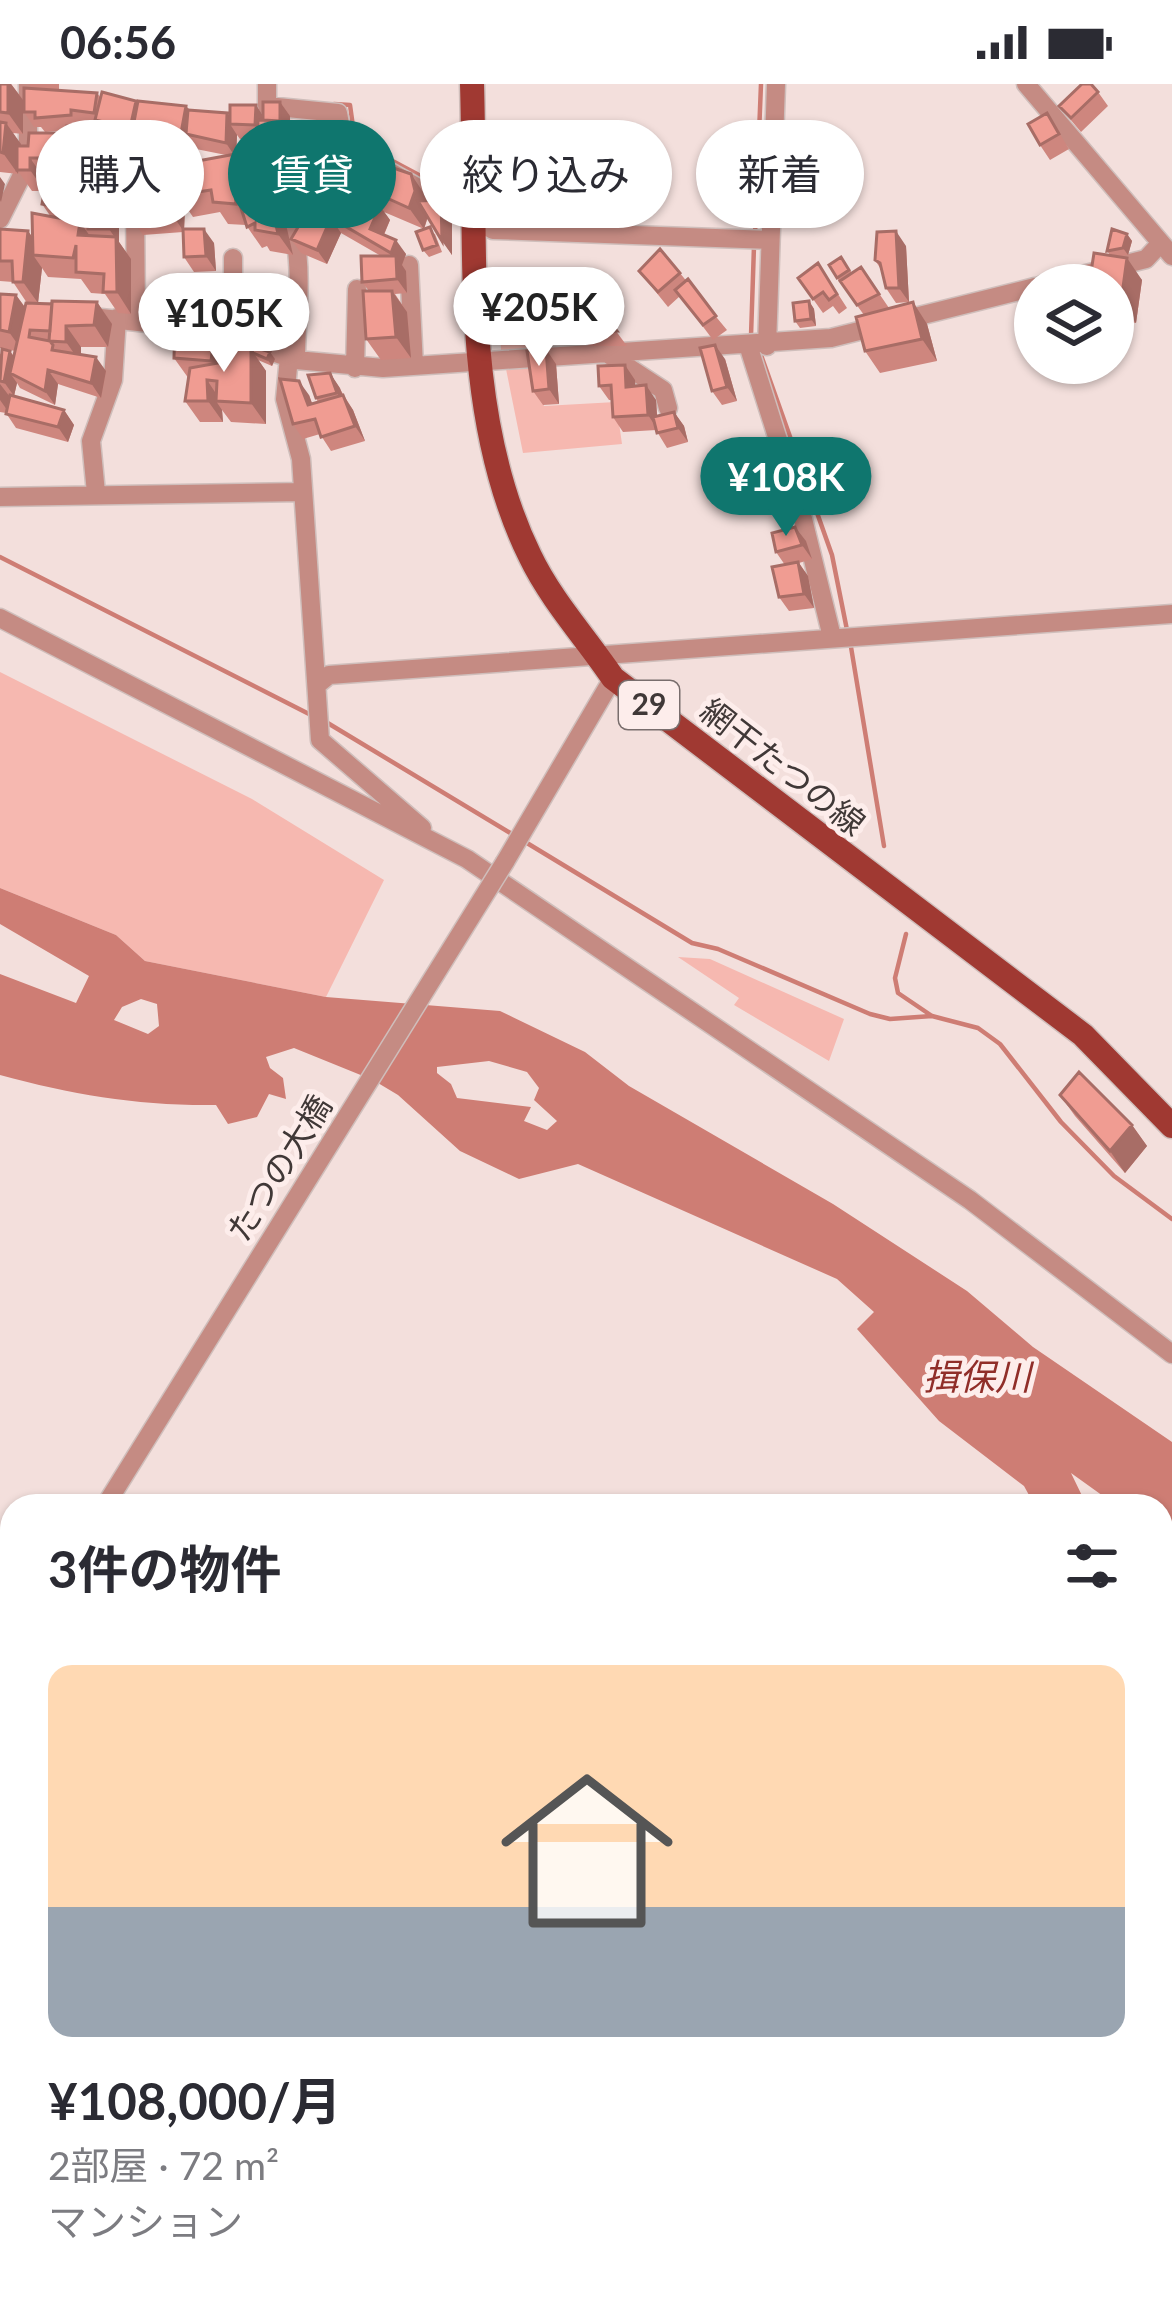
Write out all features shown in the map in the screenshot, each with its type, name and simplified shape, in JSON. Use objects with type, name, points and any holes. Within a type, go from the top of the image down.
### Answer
[{"type":"main road","name":"網干たつの線","points":[[472,84],[473,120]]},
{"type":"main road","name":"網干たつの線","points":[[476,228],[481,359],[499,467],[530,556],[613,678],[1083,1035],[1172,1126]]},
{"type":"street","points":[[267,84],[260,171],[280,187],[298,252],[293,358],[284,387],[303,492],[320,740],[440,843],[970,1199],[1172,1354]]},
{"type":"street","points":[[776,84],[770,240],[758,347],[832,638]]},
{"type":"street","points":[[1026,84],[1165,251],[1125,264]]},
{"type":"street","points":[[0,94],[28,88],[28,151],[2,211]]},
{"type":"street","points":[[267,106],[338,113],[344,146],[420,189]]},
{"type":"street","points":[[28,151],[36,151]]},
{"type":"street","points":[[96,494],[92,441],[110,395],[126,319],[132,228]]},
{"type":"street","points":[[490,228],[770,240]]},
{"type":"street","points":[[233,258],[233,338]]},
{"type":"street","points":[[409,265],[414,366]]},
{"type":"street","points":[[356,368],[357,289]]},
{"type":"street","points":[[49,314],[126,319],[233,338],[293,358],[356,368],[758,347],[831,338],[1014,292]]},
{"type":"street","points":[[608,354],[663,390],[668,408]]},
{"type":"street","points":[[284,387],[314,392]]},
{"type":"street","points":[[0,496],[303,492]]},
{"type":"street","points":[[318,684],[329,675],[596,653],[1172,614]]},
{"type":"street","points":[[0,619],[368,811],[440,843]]},
{"type":"street","name":"たつの大橋","points":[[112,1494],[505,862],[613,678]]},
{"type":"shaded area","points":[[497,267],[539,301],[542,348],[501,350]]},
{"type":"shaded area","points":[[534,367],[544,406],[616,402],[622,444],[523,453],[506,369]]},
{"type":"shaded area","points":[[0,672],[252,799],[384,880],[326,997],[145,961],[116,935],[0,888]]},
{"type":"shaded area","points":[[678,957],[710,959],[844,1019],[829,1061],[734,1005],[739,998]]},
{"type":"water","name":"揖保川","points":[[0,888],[116,935],[145,961],[326,997],[500,1011],[585,1052],[629,1086],[833,1204],[967,1291],[1033,1347],[1172,1442],[1172,1494],[1100,1494],[1071,1473],[1081,1494],[1028,1494],[939,1421],[857,1329],[874,1312],[837,1279],[578,1164],[519,1179],[460,1151],[398,1095],[373,1080],[294,1048],[266,1057],[270,1068],[283,1078],[286,1099],[269,1094],[257,1117],[228,1124],[216,1105],[107,1098],[0,1075],[0,974],[76,1003],[89,976],[0,924]],"holes":[[[141,999],[157,1004],[159,1026],[148,1034],[114,1020],[122,1007]],[[489,1061],[527,1072],[539,1088],[534,1100],[557,1121],[547,1130],[524,1121],[531,1107],[457,1098],[437,1067]]]},
{"type":"building","points":[[0,84],[8,84],[8,113],[0,112]]},
{"type":"building","points":[[1082,84],[1091,84],[1098,92],[1071,118],[1059,106]]},
{"type":"building","points":[[24,88],[97,93],[94,113],[71,110],[71,115],[35,118],[35,112],[24,112]]},
{"type":"building","points":[[102,92],[136,101],[132,120],[95,120]]},
{"type":"building","points":[[138,101],[186,106],[183,120],[134,120]]},
{"type":"building","points":[[263,102],[280,102],[280,120],[263,120]]},
{"type":"building","points":[[230,105],[256,105],[255,120],[230,120]]},
{"type":"building","points":[[188,110],[227,113],[226,143],[204,138],[204,120],[187,120]]},
{"type":"building","points":[[1047,113],[1059,134],[1040,145],[1028,124]]},
{"type":"building","points":[[0,122],[6,123],[3,153],[0,152]]},
{"type":"building","points":[[29,133],[36,133],[36,158],[30,158],[30,170],[17,170],[17,146],[28,146]]},
{"type":"building","points":[[228,155],[228,203],[213,202],[211,190],[204,191],[204,160]]},
{"type":"building","points":[[396,169],[411,174],[415,191],[409,208],[396,202]]},
{"type":"building","points":[[32,213],[36,214],[36,228],[79,228],[78,235],[116,237],[117,292],[103,292],[104,274],[76,272],[76,245],[73,258],[33,255]]},
{"type":"building","points":[[298,228],[327,228],[317,250],[291,239]]},
{"type":"building","points":[[348,228],[370,228],[396,240],[391,253]]},
{"type":"building","points":[[430,228],[437,245],[423,250],[416,232]]},
{"type":"building","points":[[0,229],[28,231],[23,282],[13,282],[12,261],[0,261]]},
{"type":"building","points":[[183,229],[204,229],[206,256],[184,257]]},
{"type":"building","points":[[1112,229],[1127,234],[1123,248],[1107,251]]},
{"type":"building","points":[[896,231],[899,288],[886,288],[875,260],[877,232]]},
{"type":"building","points":[[660,249],[680,273],[658,292],[639,271]]},
{"type":"building","points":[[1094,253],[1127,258],[1126,264],[1092,264]]},
{"type":"building","points":[[361,256],[396,256],[397,279],[362,282]]},
{"type":"building","points":[[841,257],[849,270],[837,278],[829,265]]},
{"type":"building","points":[[818,263],[837,294],[829,300],[823,292],[813,299],[798,278]]},
{"type":"building","points":[[861,267],[879,294],[857,305],[840,281]]},
{"type":"building","points":[[688,279],[716,316],[703,325],[675,290]]},
{"type":"building","points":[[363,291],[392,291],[396,337],[366,339]]},
{"type":"building","points":[[0,294],[16,295],[9,332],[0,330]]},
{"type":"building","points":[[52,301],[97,302],[94,325],[66,326],[66,342],[49,341]]},
{"type":"building","points":[[809,301],[811,319],[795,321],[793,303]]},
{"type":"building","points":[[913,302],[922,339],[865,351],[856,317]]},
{"type":"building","points":[[26,303],[52,304],[50,331],[30,330],[29,337],[50,341],[52,350],[96,357],[91,383],[48,370],[45,391],[10,373]]},
{"type":"building","points":[[599,308],[617,331],[579,332],[577,311]]},
{"type":"building","points":[[175,316],[215,330],[211,361],[174,358]]},
{"type":"building","points":[[220,335],[251,349],[251,403],[216,401],[217,381],[207,380],[208,401],[185,401],[190,368],[218,363]]},
{"type":"building","points":[[242,343],[270,352],[267,359],[253,353]]},
{"type":"building","points":[[715,345],[727,387],[712,391],[700,348]]},
{"type":"building","points":[[2,349],[10,351],[4,382],[0,381]]},
{"type":"building","points":[[546,349],[549,389],[533,391],[527,351]]},
{"type":"building","points":[[625,365],[626,387],[646,385],[648,415],[613,417],[611,385],[599,386],[598,366]]},
{"type":"building","points":[[330,373],[337,393],[316,398],[308,375]]},
{"type":"building","points":[[280,379],[299,381],[308,405],[343,395],[355,426],[321,437],[315,419],[293,424]]},
{"type":"building","points":[[10,395],[64,410],[58,427],[6,414]]},
{"type":"building","points":[[674,412],[678,428],[657,433],[653,417]]},
{"type":"building","points":[[795,527],[802,545],[776,552],[772,533]]},
{"type":"building","points":[[798,562],[804,594],[779,597],[772,567]]},
{"type":"building","points":[[1079,1072],[1132,1125],[1110,1151],[1060,1095]]},
{"type":"waterway","points":[[755,234],[761,84]]},
{"type":"waterway","points":[[334,104],[350,105],[355,141],[420,176]]},
{"type":"waterway","points":[[751,336],[754,246]]},
{"type":"waterway","points":[[761,355],[832,555],[847,630]]},
{"type":"waterway","points":[[0,557],[311,715]]},
{"type":"waterway","points":[[850,641],[884,846]]},
{"type":"waterway","points":[[326,722],[512,834]]},
{"type":"waterway","points":[[522,840],[692,943],[718,949],[870,1014],[890,1019],[932,1016]]},
{"type":"waterway","points":[[906,934],[895,978],[898,993],[932,1016],[978,1028],[1000,1044],[1061,1122],[1114,1176],[1172,1219]]}]
